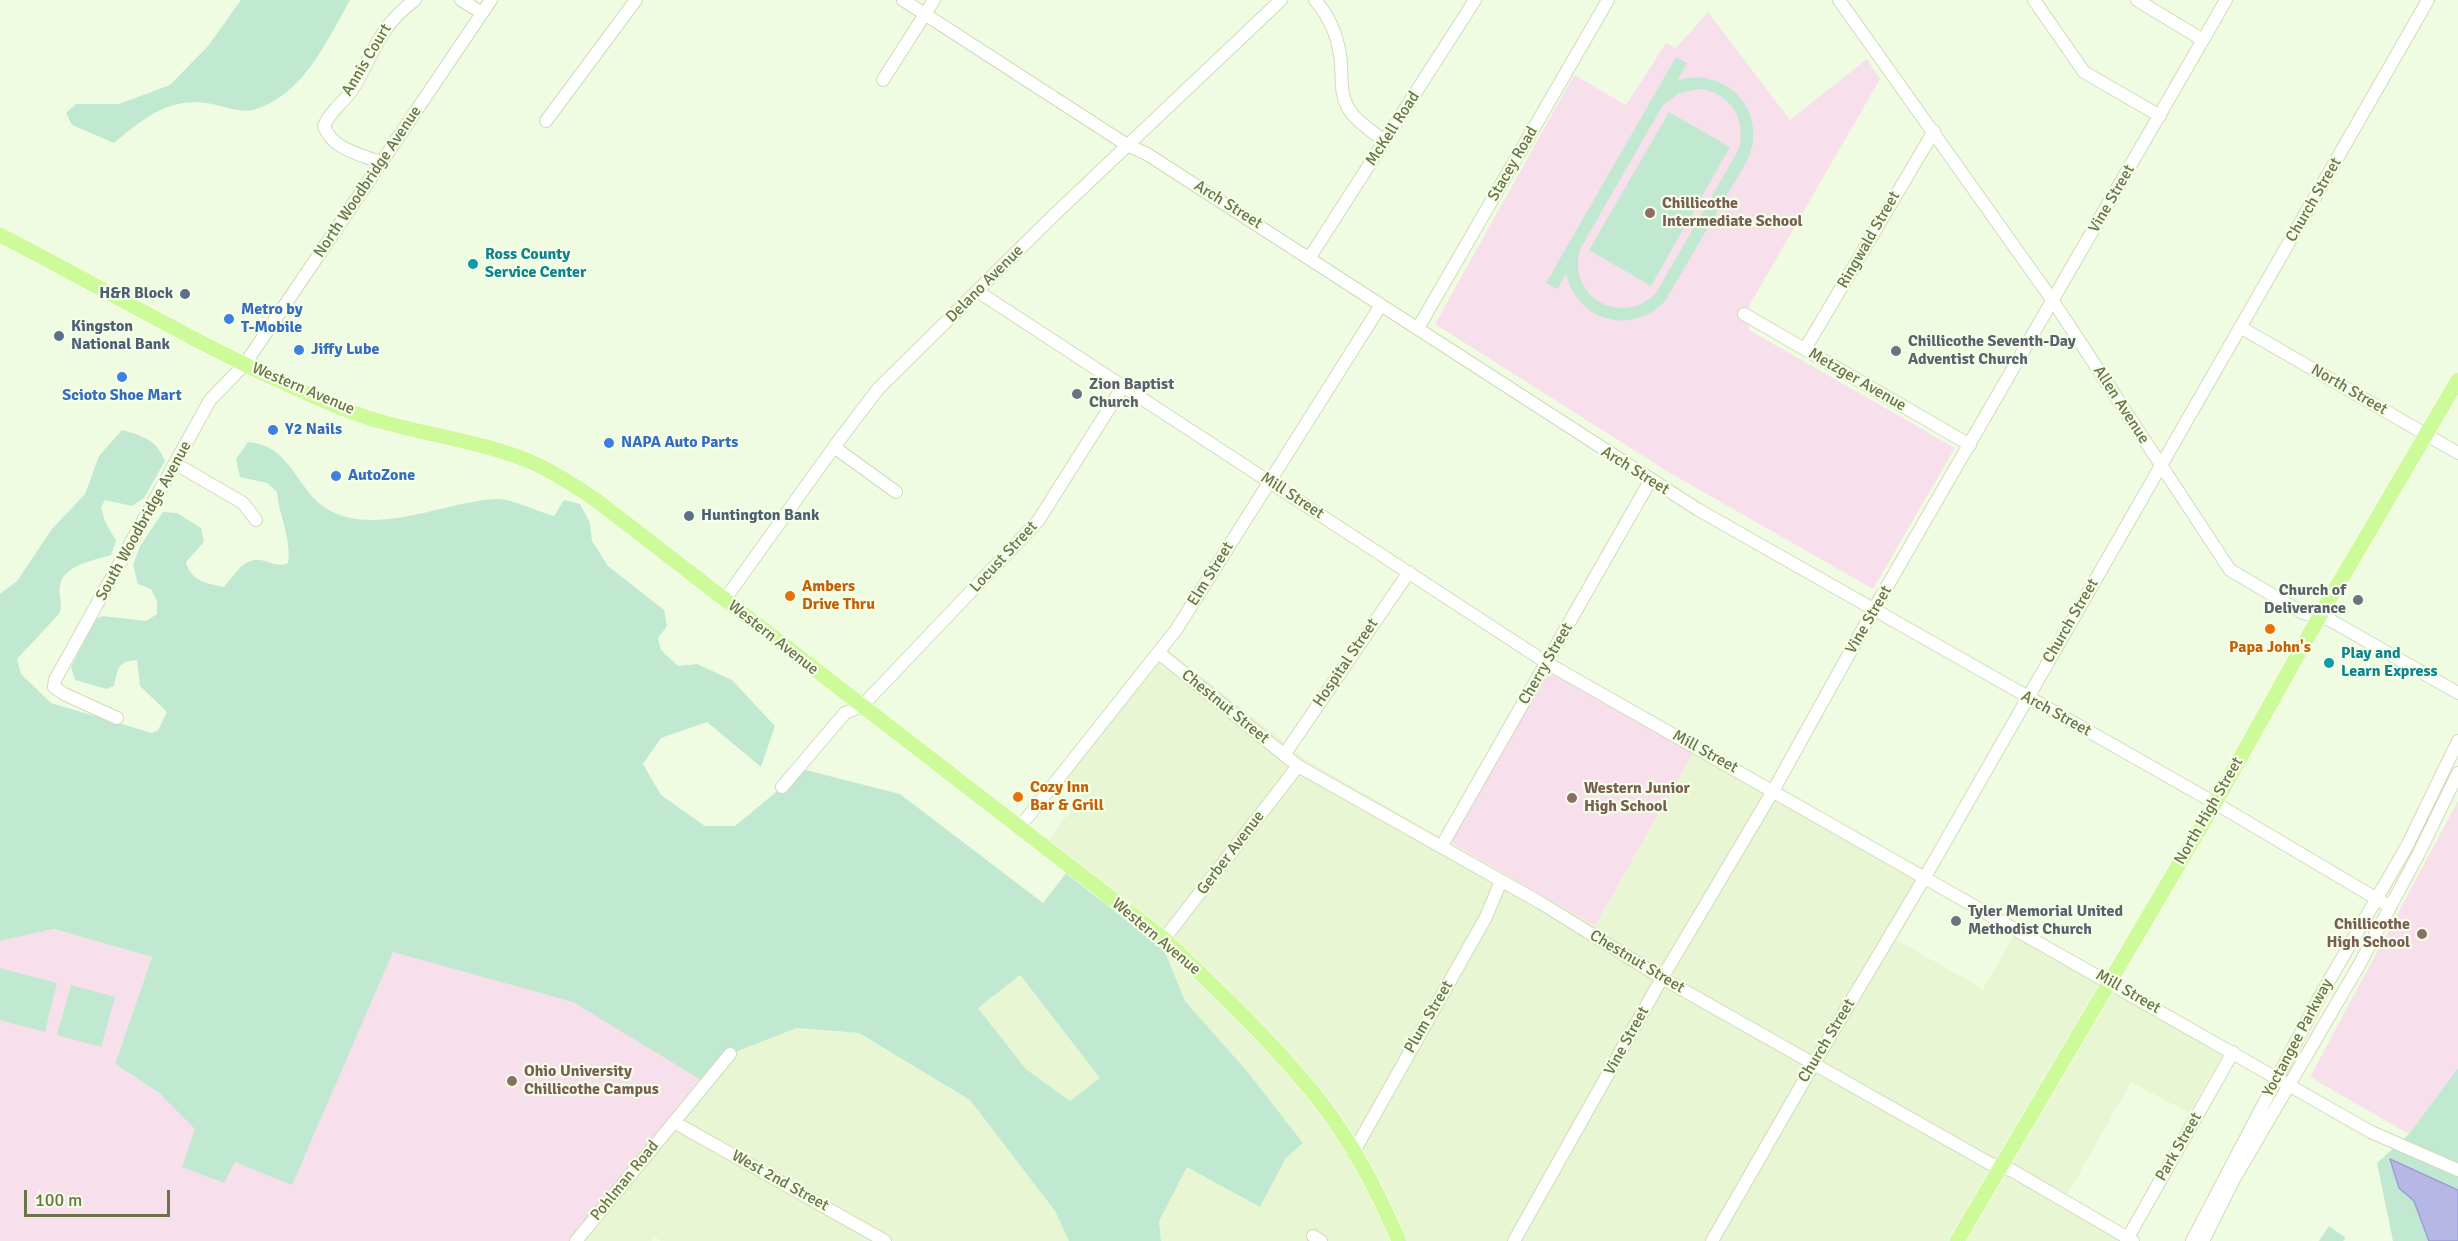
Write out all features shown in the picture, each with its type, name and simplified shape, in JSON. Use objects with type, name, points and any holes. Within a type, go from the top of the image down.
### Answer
[{"type":"main road","name":"Western Avenue","points":[[0,236],[283,384],[345,410],[501,452],[537,465],[571,483],[600,503],[1164,939],[1282,1058],[1323,1106],[1381,1200],[1399,1241]]},
{"type":"main road","name":"North High Street","points":[[1957,1241],[2215,803],[2319,617],[2458,380]]},
{"type":"street","name":"Annis Court","points":[[380,162],[338,146],[327,136],[324,126],[328,116],[350,93],[361,76],[378,36],[395,14],[414,0]]},
{"type":"street","points":[[461,0],[482,13]]},
{"type":"street","name":"North Woodbridge Avenue","points":[[245,364],[491,0]]},
{"type":"street","points":[[546,121],[636,0]]},
{"type":"street","name":"Arch Street","points":[[903,0],[1127,145],[1148,154],[1310,257],[1650,481],[2027,699],[2215,803],[2389,906]]},
{"type":"street","points":[[883,80],[934,0]]},
{"type":"street","name":"Delano Avenue","points":[[725,599],[878,389],[1127,145],[1281,0]]},
{"type":"street","points":[[1315,0],[1323,9],[1334,30],[1340,54],[1342,89],[1347,107],[1384,141]]},
{"type":"street","name":"McKell Road","points":[[1310,257],[1475,0]]},
{"type":"street","name":"Stacey Road","points":[[1418,328],[1608,0]]},
{"type":"street","name":"Allen Avenue","points":[[1839,0],[2053,301],[2230,570],[2303,613],[2330,620],[2458,693]]},
{"type":"street","points":[[2034,0],[2084,72],[2160,116]]},
{"type":"street","points":[[2137,0],[2203,40]]},
{"type":"street","name":"Vine Street","points":[[1514,1241],[1662,978],[1773,791],[1874,609],[2226,0]]},
{"type":"street","name":"Church Street","points":[[1712,1241],[1925,877],[2428,0]]},
{"type":"street","name":"Ringwald Street","points":[[1805,349],[1934,131]]},
{"type":"street","name":"Mill Street","points":[[977,291],[1122,388],[1547,663],[2371,1132],[2458,1170]]},
{"type":"street","name":"Elm Street","points":[[1019,828],[1159,653],[1381,305]]},
{"type":"street","name":"Metzger Avenue","points":[[1744,314],[1970,445]]},
{"type":"street","name":"North Street","points":[[2240,327],[2458,453]]},
{"type":"street","name":"South Woodbridge Avenue","points":[[117,718],[64,694],[54,687],[67,659],[210,400],[245,364]]},
{"type":"street","name":"Locust Street","points":[[782,786],[845,713],[862,706],[1038,521],[1122,388]]},
{"type":"street","points":[[834,447],[896,492]]},
{"type":"street","points":[[176,464],[243,502],[256,520]]},
{"type":"street","name":"Cherry Street","points":[[1441,847],[1650,481]]},
{"type":"street","name":"Hospital Street","points":[[1284,755],[1409,572]]},
{"type":"street","name":"Chestnut Street","points":[[1159,653],[1298,766],[1501,880],[1662,978],[1813,1065],[2000,1167],[2013,1171],[2129,1240]]},
{"type":"street","name":"Yoctangee Parkway","points":[[2192,1241],[2319,998],[2407,846],[2458,741]]},
{"type":"street","name":"Gerber Avenue","points":[[1164,939],[1298,766]]},
{"type":"street","name":"Yoctangee Parkway","points":[[2203,1241],[2234,1181],[2291,1086],[2418,855],[2458,773]]},
{"type":"street","name":"Plum Street","points":[[1353,1153],[1486,916],[1501,880]]},
{"type":"street","name":"Park Street","points":[[2129,1240],[2233,1052]]},
{"type":"street","name":"Pohlman Road","points":[[576,1241],[730,1054]]},
{"type":"street","name":"West 2nd Street","points":[[674,1122],[885,1241]]},
{"type":"shaded area","points":[[241,0],[350,0],[312,65],[300,80],[271,103],[248,111],[197,102],[170,106],[136,125],[114,143],[72,125],[66,113],[76,104],[119,104],[170,85],[208,46]]},
{"type":"shaded area","name":"Chillicothe Intermediate School","points":[[1708,12],[1790,120],[1867,59],[1880,79],[1749,306],[1749,330],[1955,448],[1873,589],[1670,473],[1435,324],[1574,75],[1626,105],[1666,43],[1676,48]]},
{"type":"shaded area","points":[[1676,57],[1687,63],[1678,80],[1696,78],[1713,80],[1728,87],[1740,98],[1748,111],[1753,127],[1753,143],[1747,161],[1665,301],[1652,312],[1637,318],[1608,319],[1594,313],[1582,303],[1572,290],[1566,274],[1557,289],[1546,283]],"holes":[[[1700,89],[1711,91],[1728,102],[1734,109],[1740,128],[1739,149],[1656,293],[1642,303],[1628,308],[1613,307],[1600,302],[1589,293],[1581,281],[1578,266],[1580,249],[1663,105],[1679,93]]]},
{"type":"shaded area","points":[[1669,112],[1730,147],[1651,286],[1589,250]]},
{"type":"shaded area","points":[[122,430],[153,443],[165,461],[144,498],[132,506],[105,500],[101,507],[105,521],[116,541],[111,555],[81,564],[67,573],[60,586],[59,614],[17,659],[21,674],[51,703],[152,733],[158,730],[167,712],[140,686],[137,660],[122,664],[114,686],[107,689],[75,680],[71,667],[96,619],[103,616],[146,621],[157,614],[157,601],[151,589],[138,584],[133,565],[140,546],[163,512],[177,513],[201,528],[204,542],[186,562],[191,573],[206,583],[224,587],[249,561],[263,560],[279,565],[288,563],[287,537],[277,492],[267,483],[240,477],[236,459],[248,442],[264,445],[276,452],[286,461],[320,504],[333,512],[352,518],[393,519],[497,499],[517,503],[554,516],[564,500],[580,504],[590,523],[592,541],[608,566],[664,610],[667,626],[658,638],[661,650],[678,666],[697,664],[732,680],[775,726],[761,767],[707,722],[661,738],[643,764],[661,795],[705,826],[735,826],[782,787],[798,768],[900,794],[1043,903],[1067,872],[1163,947],[1185,1001],[1246,1070],[1303,1143],[1286,1158],[1260,1207],[1187,1167],[1159,1221],[1161,1241],[1069,1241],[1055,1211],[970,1100],[859,1033],[797,1028],[730,1054],[706,1083],[573,1002],[393,952],[292,1185],[235,1162],[224,1183],[182,1167],[195,1129],[159,1093],[115,1064],[152,957],[54,929],[0,941],[0,594],[17,581],[52,529],[85,494],[99,456]],"holes":[[[1020,975],[1100,1078],[1070,1101],[1026,1069],[978,1008]]]},
{"type":"shaded area","points":[[1168,650],[1308,761],[1595,926],[1695,750],[1928,884],[1897,940],[1983,989],[2015,933],[2224,1052],[2189,1113],[2131,1082],[2066,1197],[2132,1241],[1161,1241],[1159,1221],[1187,1166],[1260,1207],[1286,1158],[1303,1143],[1246,1070],[1185,1001],[1163,947],[1048,840],[1085,792],[1065,777]]},
{"type":"shaded area","name":"Western Junior High School","points":[[1549,672],[1693,753],[1595,926],[1450,842]]},
{"type":"shaded area","name":"Chillicothe High School","points":[[2458,801],[2458,1068],[2409,1134],[2310,1077]]},
{"type":"shaded area","name":"Ohio University Chillicothe Campus","points":[[54,929],[152,957],[115,1064],[159,1093],[184,1116],[389,942],[573,993],[702,1077],[569,1241],[0,1241],[0,941]]},
{"type":"shaded area","points":[[0,968],[57,983],[45,1032],[0,1020]]},
{"type":"shaded area","points":[[1019,975],[1101,1078],[1070,1101],[1026,1069],[978,1007]]},
{"type":"shaded area","points":[[71,985],[115,997],[101,1047],[57,1035]]},
{"type":"shaded area","points":[[797,1028],[859,1033],[970,1100],[1055,1211],[1069,1241],[661,1241],[655,1237],[652,1241],[576,1241],[730,1054]]},
{"type":"shaded area","points":[[2458,1068],[2458,1241],[2393,1241],[2377,1163],[2409,1134]]},
{"type":"shaded area","points":[[2329,1226],[2346,1238],[2343,1241],[2319,1241]]},
{"type":"water","points":[[2390,1159],[2458,1190],[2458,1241],[2429,1241],[2414,1201],[2399,1188]]},
{"type":"place","name":"Chillicothe Intermediate School","points":[[1650,213]]},
{"type":"place","name":"Ross County Service Center","points":[[473,264]]},
{"type":"place","name":"H&R Block","points":[[185,294]]},
{"type":"place","name":"Metro by T-Mobile","points":[[229,319]]},
{"type":"place","name":"Kingston National Bank","points":[[59,336]]},
{"type":"place","name":"Jiffy Lube","points":[[299,350]]},
{"type":"place","name":"Chillicothe Seventh-Day Adventist Church","points":[[1896,351]]},
{"type":"place","name":"Scioto Shoe Mart","points":[[122,377]]},
{"type":"place","name":"Zion Baptist Church","points":[[1077,394]]},
{"type":"place","name":"Y2 Nails","points":[[273,430]]},
{"type":"place","name":"NAPA Auto Parts","points":[[609,443]]},
{"type":"place","name":"AutoZone","points":[[336,476]]},
{"type":"place","name":"Huntington Bank","points":[[689,516]]},
{"type":"place","name":"Ambers Drive Thru","points":[[790,596]]},
{"type":"place","name":"Church of Deliverance","points":[[2358,600]]},
{"type":"place","name":"Papa John's","points":[[2270,629]]},
{"type":"place","name":"Play and Learn Express","points":[[2329,663]]},
{"type":"place","name":"Cozy Inn Bar & Grill","points":[[1018,797]]},
{"type":"place","name":"Western Junior High School","points":[[1572,798]]},
{"type":"place","name":"Tyler Memorial United Methodist Church","points":[[1956,921]]},
{"type":"place","name":"Chillicothe High School","points":[[2422,934]]},
{"type":"place","name":"Ohio University Chillicothe Campus","points":[[512,1081]]}]
